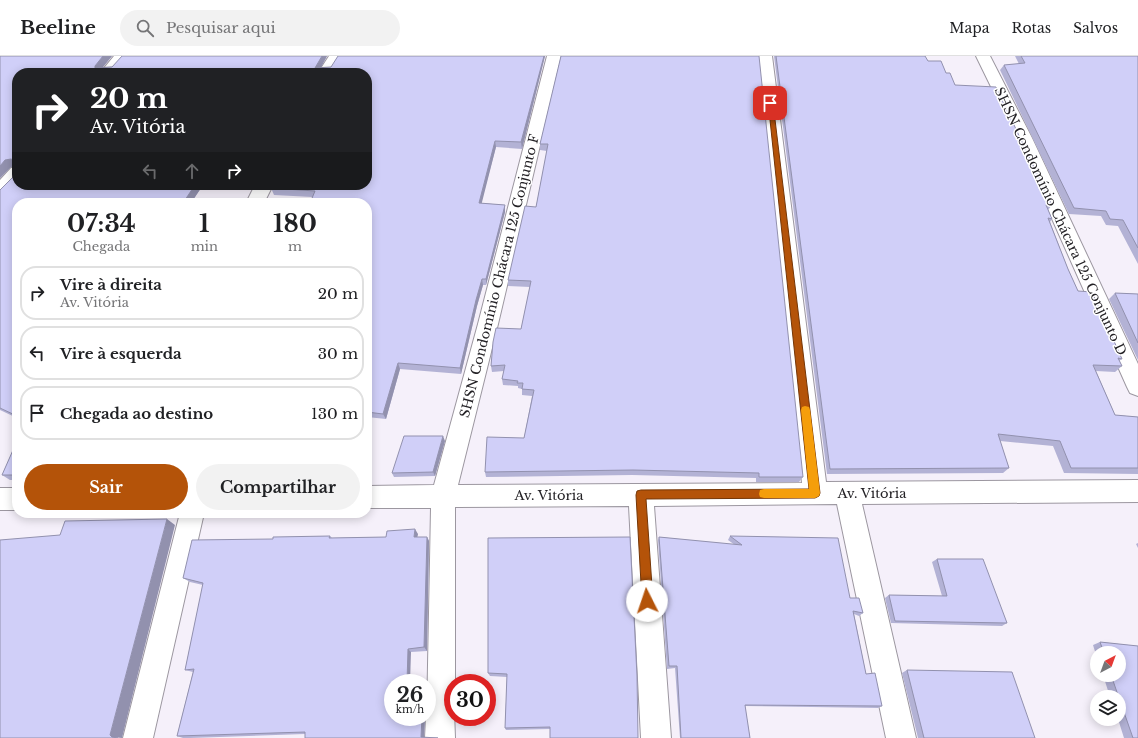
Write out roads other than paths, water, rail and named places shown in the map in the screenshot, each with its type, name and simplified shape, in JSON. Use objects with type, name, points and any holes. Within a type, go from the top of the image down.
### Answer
[{"type":"street","points":[[111,68],[122,56]]},
{"type":"street","points":[[329,68],[336,56]]},
{"type":"street","name":"SHSN Condomínio Chácara 125 Conjunto F","points":[[440,738],[443,496],[488,324],[554,56]]},
{"type":"street","points":[[765,56],[815,493]]},
{"type":"street","name":"SHSN Condomínio Chácara 125 Conjunto D","points":[[983,56],[1024,138],[1138,387]]},
{"type":"street","points":[[0,191],[12,178]]},
{"type":"street","name":"Av. Vitória","points":[[372,497],[1138,491]]},
{"type":"street","points":[[847,493],[902,738]]},
{"type":"street","points":[[641,495],[656,738]]},
{"type":"street","points":[[0,499],[12,499]]},
{"type":"street","points":[[138,738],[191,518]]}]
